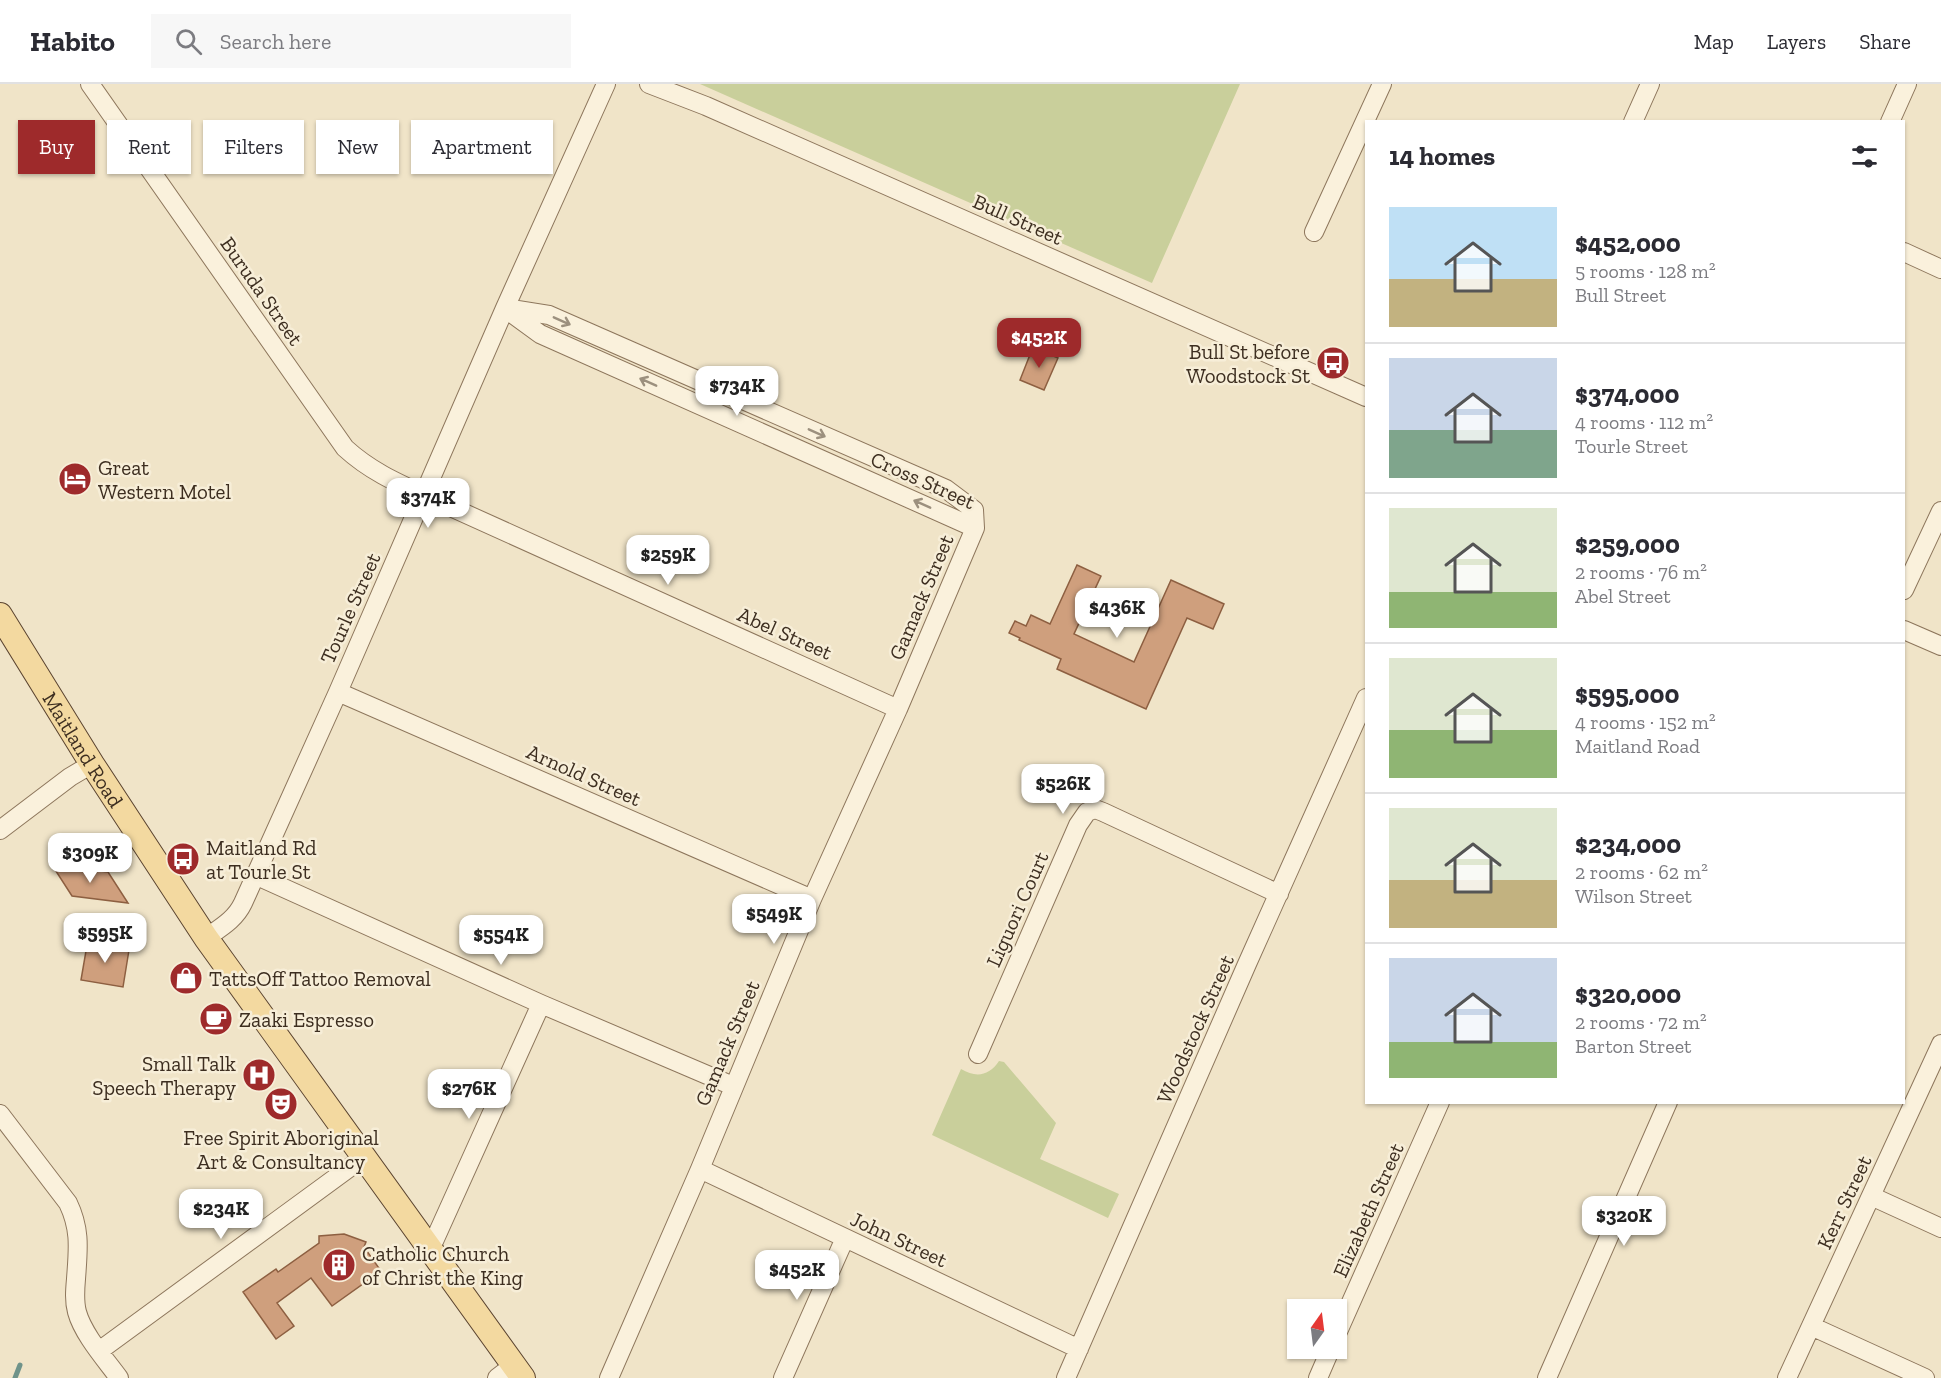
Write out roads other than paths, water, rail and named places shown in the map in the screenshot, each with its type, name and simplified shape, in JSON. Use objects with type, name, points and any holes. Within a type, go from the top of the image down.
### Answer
[{"type":"main road","name":"Maitland Road","points":[[0,615],[92,764],[206,938],[430,1250],[512,1374]]},
{"type":"street","name":"Buruda Street","points":[[90,84],[345,448],[359,462],[378,474],[424,495]]},
{"type":"street","name":"Tourle Street","points":[[206,938],[238,914],[606,84]]},
{"type":"street","name":"Bull Street","points":[[649,84],[706,105],[1365,397]]},
{"type":"street","points":[[1365,120],[1382,84]]},
{"type":"street","points":[[1634,120],[1650,84]]},
{"type":"street","points":[[1891,120],[1907,84]]},
{"type":"street","points":[[1314,232],[1365,121]]},
{"type":"street","points":[[1905,252],[1941,270]]},
{"type":"street","name":"Cross Street","points":[[505,308],[540,334],[975,528]]},
{"type":"street","name":"Abel Street","points":[[424,495],[898,709]]},
{"type":"street","points":[[1905,588],[1941,511]]},
{"type":"street","name":"Gamack Street","points":[[609,1378],[700,1169],[812,899],[898,709],[975,528]]},
{"type":"street","points":[[1905,630],[1941,646]]},
{"type":"street","name":"Arnold Street","points":[[338,692],[812,899]]},
{"type":"street","name":"Woodstock Street","points":[[1066,1378],[1365,700]]},
{"type":"street","points":[[0,830],[70,777],[92,764]]},
{"type":"street","name":"Liguori Court","points":[[978,1054],[1078,825],[1087,812],[1095,809],[1103,812],[1279,894]]},
{"type":"street","points":[[255,875],[540,1004],[733,1086]]},
{"type":"street","points":[[430,1250],[540,1004]]},
{"type":"street","name":"Kerr Street","points":[[1787,1378],[1941,1044]]},
{"type":"street","name":"Elizabeth Street","points":[[1347,1311],[1439,1104]]},
{"type":"street","points":[[1547,1378],[1667,1104]]},
{"type":"street","points":[[0,1114],[68,1203],[74,1215],[78,1238],[75,1296],[77,1311],[82,1325],[119,1378]]},
{"type":"street","points":[[99,1351],[364,1157]]},
{"type":"street","name":"John Street","points":[[700,1169],[1079,1349]]},
{"type":"street","points":[[1871,1196],[1941,1228]]},
{"type":"street","points":[[783,1378],[845,1238]]},
{"type":"street","points":[[1811,1326],[1925,1378]]},
{"type":"street","points":[[1318,1378],[1326,1359]]},
{"type":"waterway","points":[[15,1378],[20,1365]]},
{"type":"place","name":"Bull St before Woodstock St","points":[[1333,363]]},
{"type":"place","name":"Great Western Motel","points":[[75,479]]},
{"type":"place","name":"Maitland Rd at Tourle St","points":[[183,859]]},
{"type":"place","name":"TattsOff Tattoo Removal","points":[[186,978]]},
{"type":"place","name":"Zaaki Espresso","points":[[216,1019]]},
{"type":"place","name":"Small Talk Speech Therapy","points":[[259,1075]]},
{"type":"place","name":"Free Spirit Aboriginal Art & Consultancy","points":[[281,1104]]},
{"type":"place","name":"Catholic Church of Christ the King","points":[[339,1265]]}]
